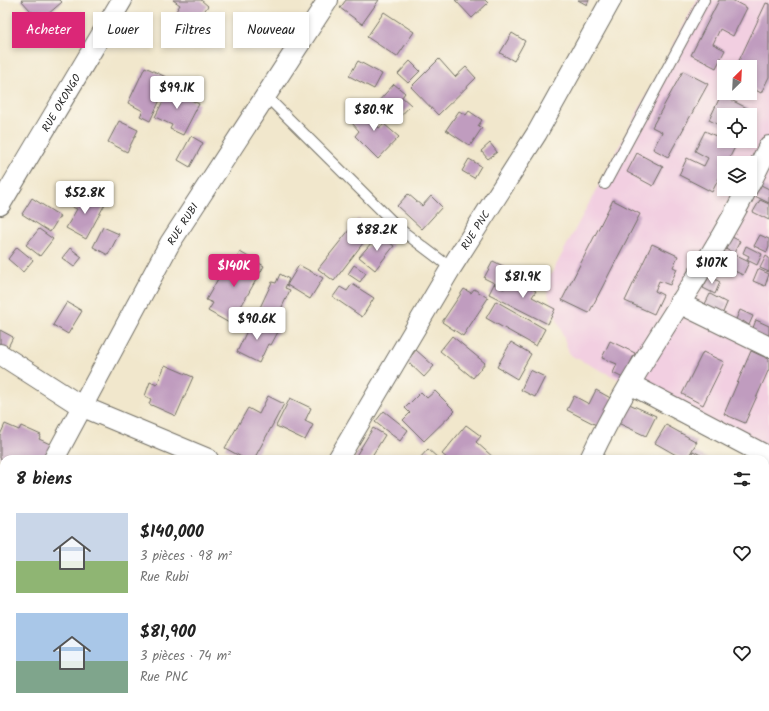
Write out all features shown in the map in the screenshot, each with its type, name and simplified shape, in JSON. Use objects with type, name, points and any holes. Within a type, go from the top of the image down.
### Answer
[{"type":"street","name":"RUE OKONGO","points":[[0,205],[122,0]]},
{"type":"street","name":"RUE RUBI","points":[[56,455],[170,242],[328,0]]},
{"type":"street","name":"RUE PNC","points":[[340,455],[451,268],[537,133],[611,0]]},
{"type":"street","points":[[757,170],[769,146]]},
{"type":"street","points":[[592,455],[605,426],[679,303],[727,230],[744,196]]},
{"type":"street","points":[[679,303],[769,347]]},
{"type":"street","points":[[0,354],[81,406],[198,455]]},
{"type":"street","points":[[630,384],[765,455]]},
{"type":"lane","points":[[605,184],[704,0]]},
{"type":"lane","points":[[266,96],[401,230],[451,268]]},
{"type":"shaded area","points":[[697,0],[769,0],[769,454],[570,355],[545,286]]},
{"type":"building","points":[[21,0],[60,0],[62,2],[50,12],[32,12]]},
{"type":"building","points":[[173,0],[201,0],[208,6],[204,12],[177,12],[176,11],[180,5]]},
{"type":"building","points":[[346,0],[379,0],[362,24],[340,8]]},
{"type":"building","points":[[455,0],[485,0],[488,3],[472,18]]},
{"type":"building","points":[[578,0],[589,0],[587,5]]},
{"type":"building","points":[[719,0],[732,0],[747,8],[733,36],[720,29],[713,44],[725,50],[720,60],[717,60],[716,68],[691,55]]},
{"type":"building","points":[[766,3],[769,4],[769,77],[761,93],[757,91],[757,60],[739,60]]},
{"type":"building","points":[[384,12],[414,32],[397,57],[367,37]]},
{"type":"building","points":[[512,33],[525,41],[514,61],[500,53]]},
{"type":"building","points":[[439,59],[455,77],[466,67],[476,78],[438,115],[411,87]]},
{"type":"building","points":[[358,61],[382,74],[374,89],[349,76]]},
{"type":"building","points":[[410,61],[420,71],[408,83],[398,74]]},
{"type":"building","points":[[145,67],[170,79],[150,121],[140,116],[143,111],[128,103]]},
{"type":"building","points":[[683,71],[708,84],[668,157],[653,149],[662,132],[652,127]]},
{"type":"building","points":[[394,84],[405,93],[402,97],[411,105],[396,121],[376,104]]},
{"type":"building","points":[[177,85],[190,92],[187,98],[199,104],[183,135],[170,129],[172,125],[155,117],[168,91],[173,93]]},
{"type":"building","points":[[719,100],[731,100],[747,108],[717,108],[717,124],[709,120]]},
{"type":"building","points":[[371,104],[382,115],[374,123],[379,128],[384,124],[399,137],[378,159],[355,136],[359,131],[352,123]]},
{"type":"building","points":[[459,111],[466,115],[469,111],[482,120],[478,126],[482,128],[470,146],[446,130]]},
{"type":"building","points":[[119,121],[138,130],[127,152],[108,142]]},
{"type":"building","points":[[705,131],[717,137],[717,148],[734,148],[730,156],[717,156],[717,182],[712,192],[679,175],[687,158],[704,166],[708,158],[695,151]]},
{"type":"building","points":[[191,136],[203,143],[190,167],[178,160]]},
{"type":"building","points":[[490,143],[497,152],[488,159],[481,151]]},
{"type":"building","points":[[637,153],[663,167],[653,186],[627,172]]},
{"type":"building","points":[[469,159],[481,166],[474,178],[462,171]]},
{"type":"building","points":[[757,183],[769,189],[769,203],[755,196],[757,196]]},
{"type":"building","points":[[81,191],[105,204],[86,239],[66,228],[77,209],[72,207]]},
{"type":"building","points":[[408,194],[422,206],[431,196],[442,207],[422,229],[397,206]]},
{"type":"building","points":[[32,198],[60,216],[50,232],[22,214]]},
{"type":"building","points":[[613,200],[640,214],[589,313],[562,300]]},
{"type":"building","points":[[760,200],[769,204],[769,220],[753,212]]},
{"type":"building","points":[[358,219],[373,230],[334,281],[318,269]]},
{"type":"building","points":[[103,227],[119,234],[108,255],[93,247]]},
{"type":"building","points":[[39,229],[53,239],[40,256],[26,245]]},
{"type":"building","points":[[379,234],[394,246],[375,270],[359,257]]},
{"type":"building","points":[[760,235],[769,239],[769,247],[767,252],[754,246]]},
{"type":"building","points":[[730,236],[740,241],[734,253],[723,248]]},
{"type":"building","points":[[652,244],[678,256],[673,267],[677,269],[670,285],[659,281],[655,291],[663,295],[654,314],[625,301]]},
{"type":"building","points":[[746,246],[762,254],[757,265],[747,260],[749,256],[743,253]]},
{"type":"building","points":[[17,247],[33,260],[23,272],[8,259]]},
{"type":"building","points":[[70,248],[82,257],[74,267],[62,258]]},
{"type":"building","points":[[240,252],[264,266],[231,324],[208,311],[213,303],[206,300],[223,270],[228,274]]},
{"type":"building","points":[[730,253],[749,262],[743,275],[724,266]]},
{"type":"building","points":[[766,256],[769,258],[769,272],[760,268]]},
{"type":"building","points":[[493,261],[509,269],[500,286],[484,278]]},
{"type":"building","points":[[299,265],[323,278],[310,299],[287,285]]},
{"type":"building","points":[[354,265],[366,273],[360,282],[348,274]]},
{"type":"building","points":[[758,269],[769,274],[765,286],[753,281]]},
{"type":"building","points":[[512,273],[525,279],[522,284],[536,291],[532,297],[555,309],[548,324],[489,294],[494,284],[504,289]]},
{"type":"building","points":[[280,274],[289,279],[285,288],[290,290],[274,324],[256,316],[272,282],[276,283]]},
{"type":"building","points":[[709,276],[720,282],[715,294],[703,288]]},
{"type":"building","points":[[352,284],[374,298],[362,317],[333,297],[340,287],[347,291]]},
{"type":"building","points":[[464,289],[471,293],[474,289],[488,298],[463,336],[442,322]]},
{"type":"building","points":[[710,294],[727,303],[721,317],[703,308]]},
{"type":"building","points":[[496,301],[545,329],[536,346],[486,318]]},
{"type":"building","points":[[67,302],[82,311],[68,334],[53,325]]},
{"type":"building","points":[[740,310],[753,316],[749,325],[743,321],[740,327],[734,324]]},
{"type":"building","points":[[252,320],[278,332],[271,345],[268,344],[259,363],[237,352]]},
{"type":"building","points":[[756,320],[769,326],[769,341],[751,333]]},
{"type":"building","points":[[0,330],[13,337],[6,351],[0,347]]},
{"type":"building","points":[[452,336],[485,363],[473,378],[440,351]]},
{"type":"building","points":[[610,341],[635,353],[623,378],[613,373],[617,364],[602,358]]},
{"type":"building","points":[[511,342],[531,354],[517,379],[497,367]]},
{"type":"building","points":[[416,350],[434,366],[424,377],[407,361]]},
{"type":"building","points":[[751,351],[769,359],[769,369],[745,423],[724,414]]},
{"type":"building","points":[[703,352],[724,362],[703,405],[682,394]]},
{"type":"building","points":[[165,365],[193,377],[176,416],[149,404],[151,399],[145,396],[150,382],[157,385]]},
{"type":"building","points":[[530,370],[545,377],[535,397],[521,390]]},
{"type":"building","points":[[596,390],[616,401],[602,428],[567,410],[574,396],[589,404]]},
{"type":"building","points":[[435,391],[455,411],[424,441],[403,420],[410,413],[405,408],[421,392],[427,398]]},
{"type":"building","points":[[268,396],[284,404],[256,455],[238,455],[225,448],[248,408],[259,414]]},
{"type":"building","points":[[290,398],[311,408],[305,421],[313,425],[305,440],[276,426]]},
{"type":"building","points":[[627,403],[656,416],[646,436],[618,423]]},
{"type":"building","points":[[384,411],[408,430],[400,441],[375,422]]},
{"type":"building","points":[[5,424],[19,430],[21,426],[41,435],[39,439],[52,445],[48,455],[0,455],[0,435]]},
{"type":"building","points":[[466,425],[481,436],[476,442],[491,455],[443,455],[442,454]]},
{"type":"building","points":[[666,425],[697,442],[689,455],[676,455],[655,443]]},
{"type":"building","points":[[373,428],[385,435],[372,455],[356,455]]},
{"type":"building","points":[[428,449],[435,455],[423,455]]},
{"type":"building","points":[[693,451],[700,455],[691,455]]}]
